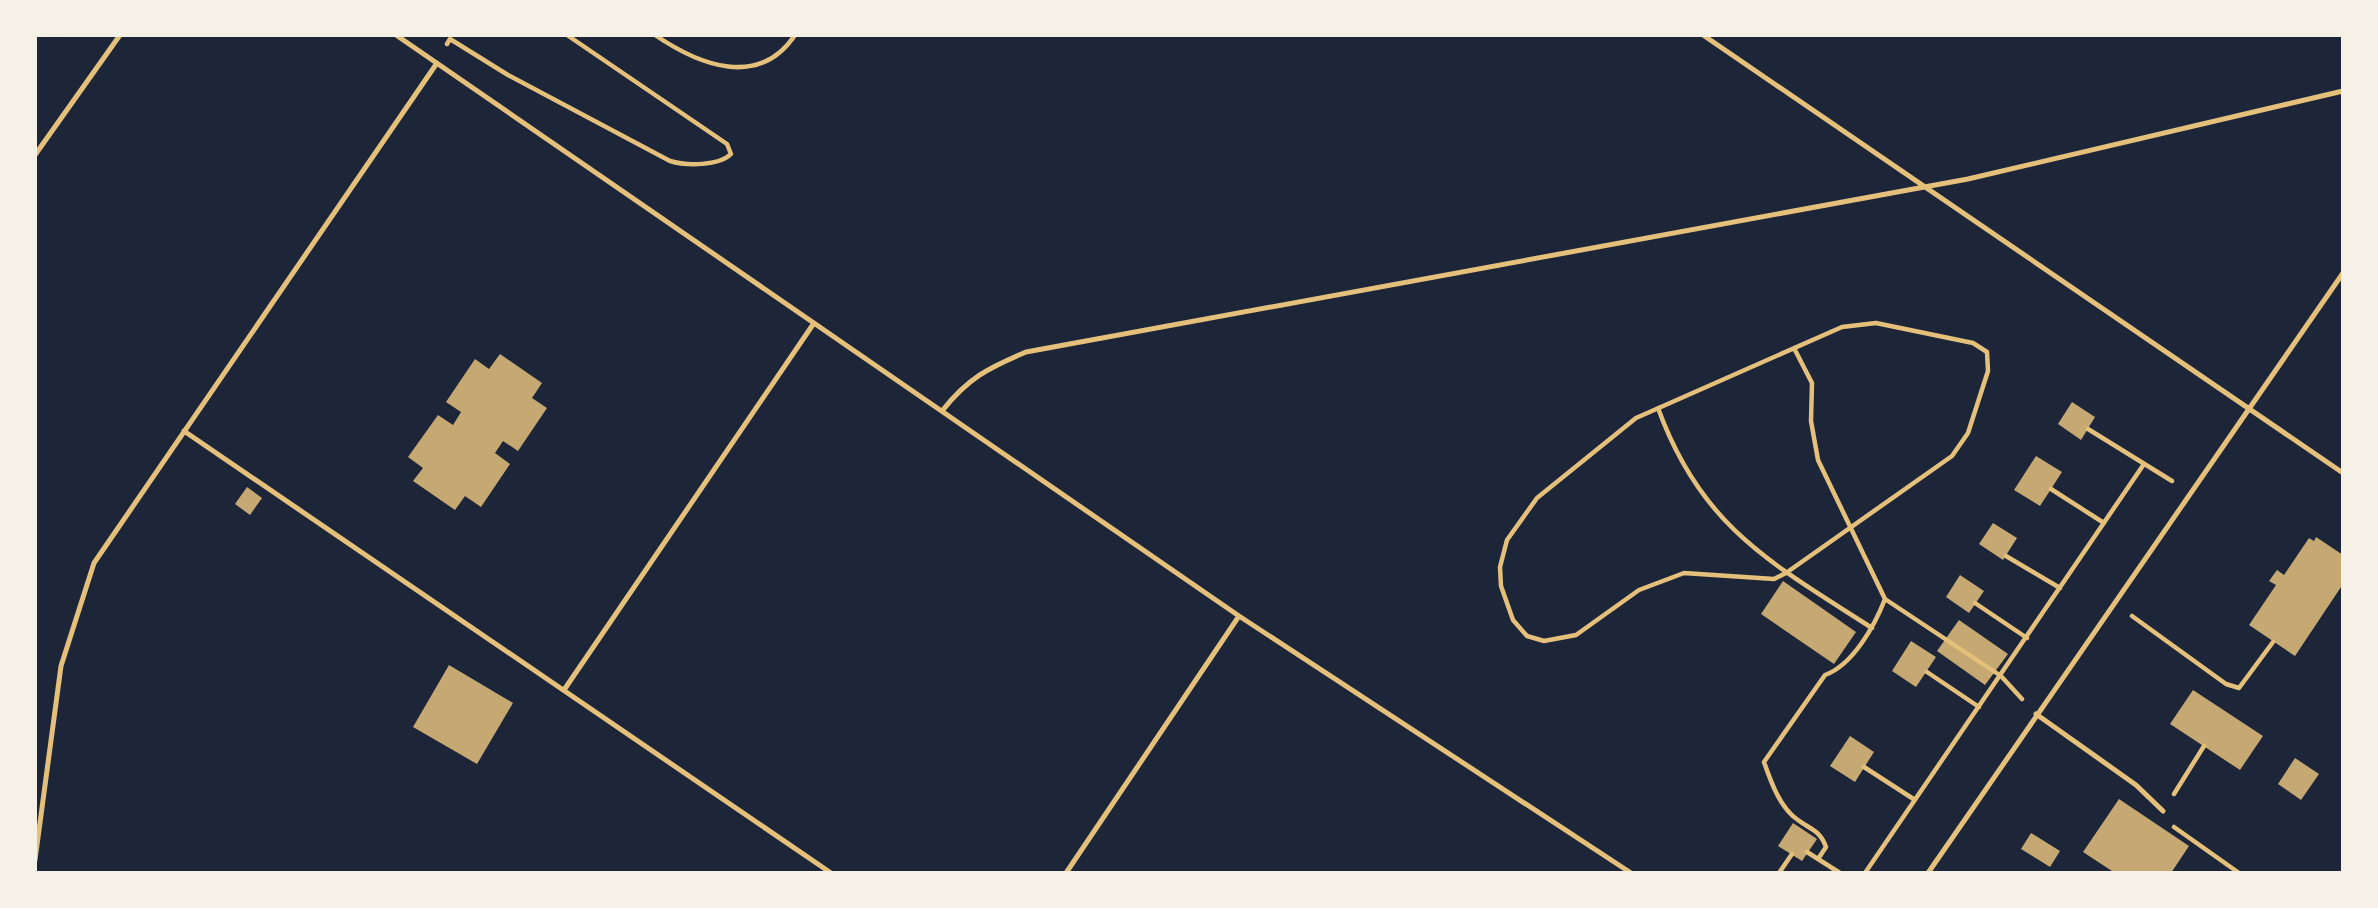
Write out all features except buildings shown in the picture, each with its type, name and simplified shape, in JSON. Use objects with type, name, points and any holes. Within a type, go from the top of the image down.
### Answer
[{"type":"lane","points":[[35,155],[120,35]]},
{"type":"lane","points":[[396,35],[1239,617],[1632,873]]},
{"type":"lane","points":[[1703,35],[2343,473]]},
{"type":"lane","points":[[35,860],[61,666],[94,563],[437,63]]},
{"type":"lane","points":[[942,411],[962,386],[978,375],[1026,352],[1922,187],[2343,91]]},
{"type":"lane","points":[[1928,873],[2343,273]]},
{"type":"lane","points":[[564,690],[814,323]]},
{"type":"lane","points":[[184,431],[831,873]]},
{"type":"lane","points":[[1066,873],[1239,617]]},
{"type":"lane","points":[[2036,714],[2136,785],[2163,811]]},
{"type":"path","points":[[437,63],[450,39],[508,75],[670,161],[691,164],[726,159],[732,154],[727,145],[567,35]]},
{"type":"path","points":[[655,35],[682,53],[704,62],[757,66],[773,60],[795,35]]},
{"type":"path","points":[[1876,323],[1973,342],[1987,352],[1988,371],[1961,446],[1943,465],[1786,573],[1774,579],[1684,573],[1639,590],[1576,635],[1544,641],[1527,636],[1513,620],[1501,586],[1500,567],[1507,540],[1537,498],[1610,436],[1636,418],[1658,408],[1795,350],[1842,327],[1876,323]]},
{"type":"path","points":[[1795,350],[1812,383],[1811,421],[1818,460],[1885,598],[2001,676],[2036,714]]},
{"type":"path","points":[[1658,408],[1671,444],[1711,508],[1736,535],[1786,573],[1872,628]]},
{"type":"path","points":[[2088,429],[2191,493]]},
{"type":"path","points":[[1865,873],[2144,464]]},
{"type":"path","points":[[2051,489],[2104,523]]},
{"type":"path","points":[[2006,556],[2060,588]]},
{"type":"path","points":[[1818,859],[1826,847],[1822,836],[1797,820],[1773,789],[1764,762],[1825,675],[1838,670],[1872,628],[1885,598]]},
{"type":"path","points":[[1975,603],[2027,638]]},
{"type":"path","points":[[2115,603],[2226,684],[2239,688],[2273,642]]},
{"type":"path","points":[[1927,672],[1979,707]]},
{"type":"path","points":[[2204,746],[2163,811],[2176,831],[2239,873]]},
{"type":"path","points":[[1864,767],[1915,800]]},
{"type":"path","points":[[1807,852],[1840,873]]},
{"type":"path","points":[[1779,873],[1792,854]]},
{"type":"shaded area","points":[[35,35],[57,35],[54,43],[59,35],[2343,35],[2343,873],[35,873]]}]
